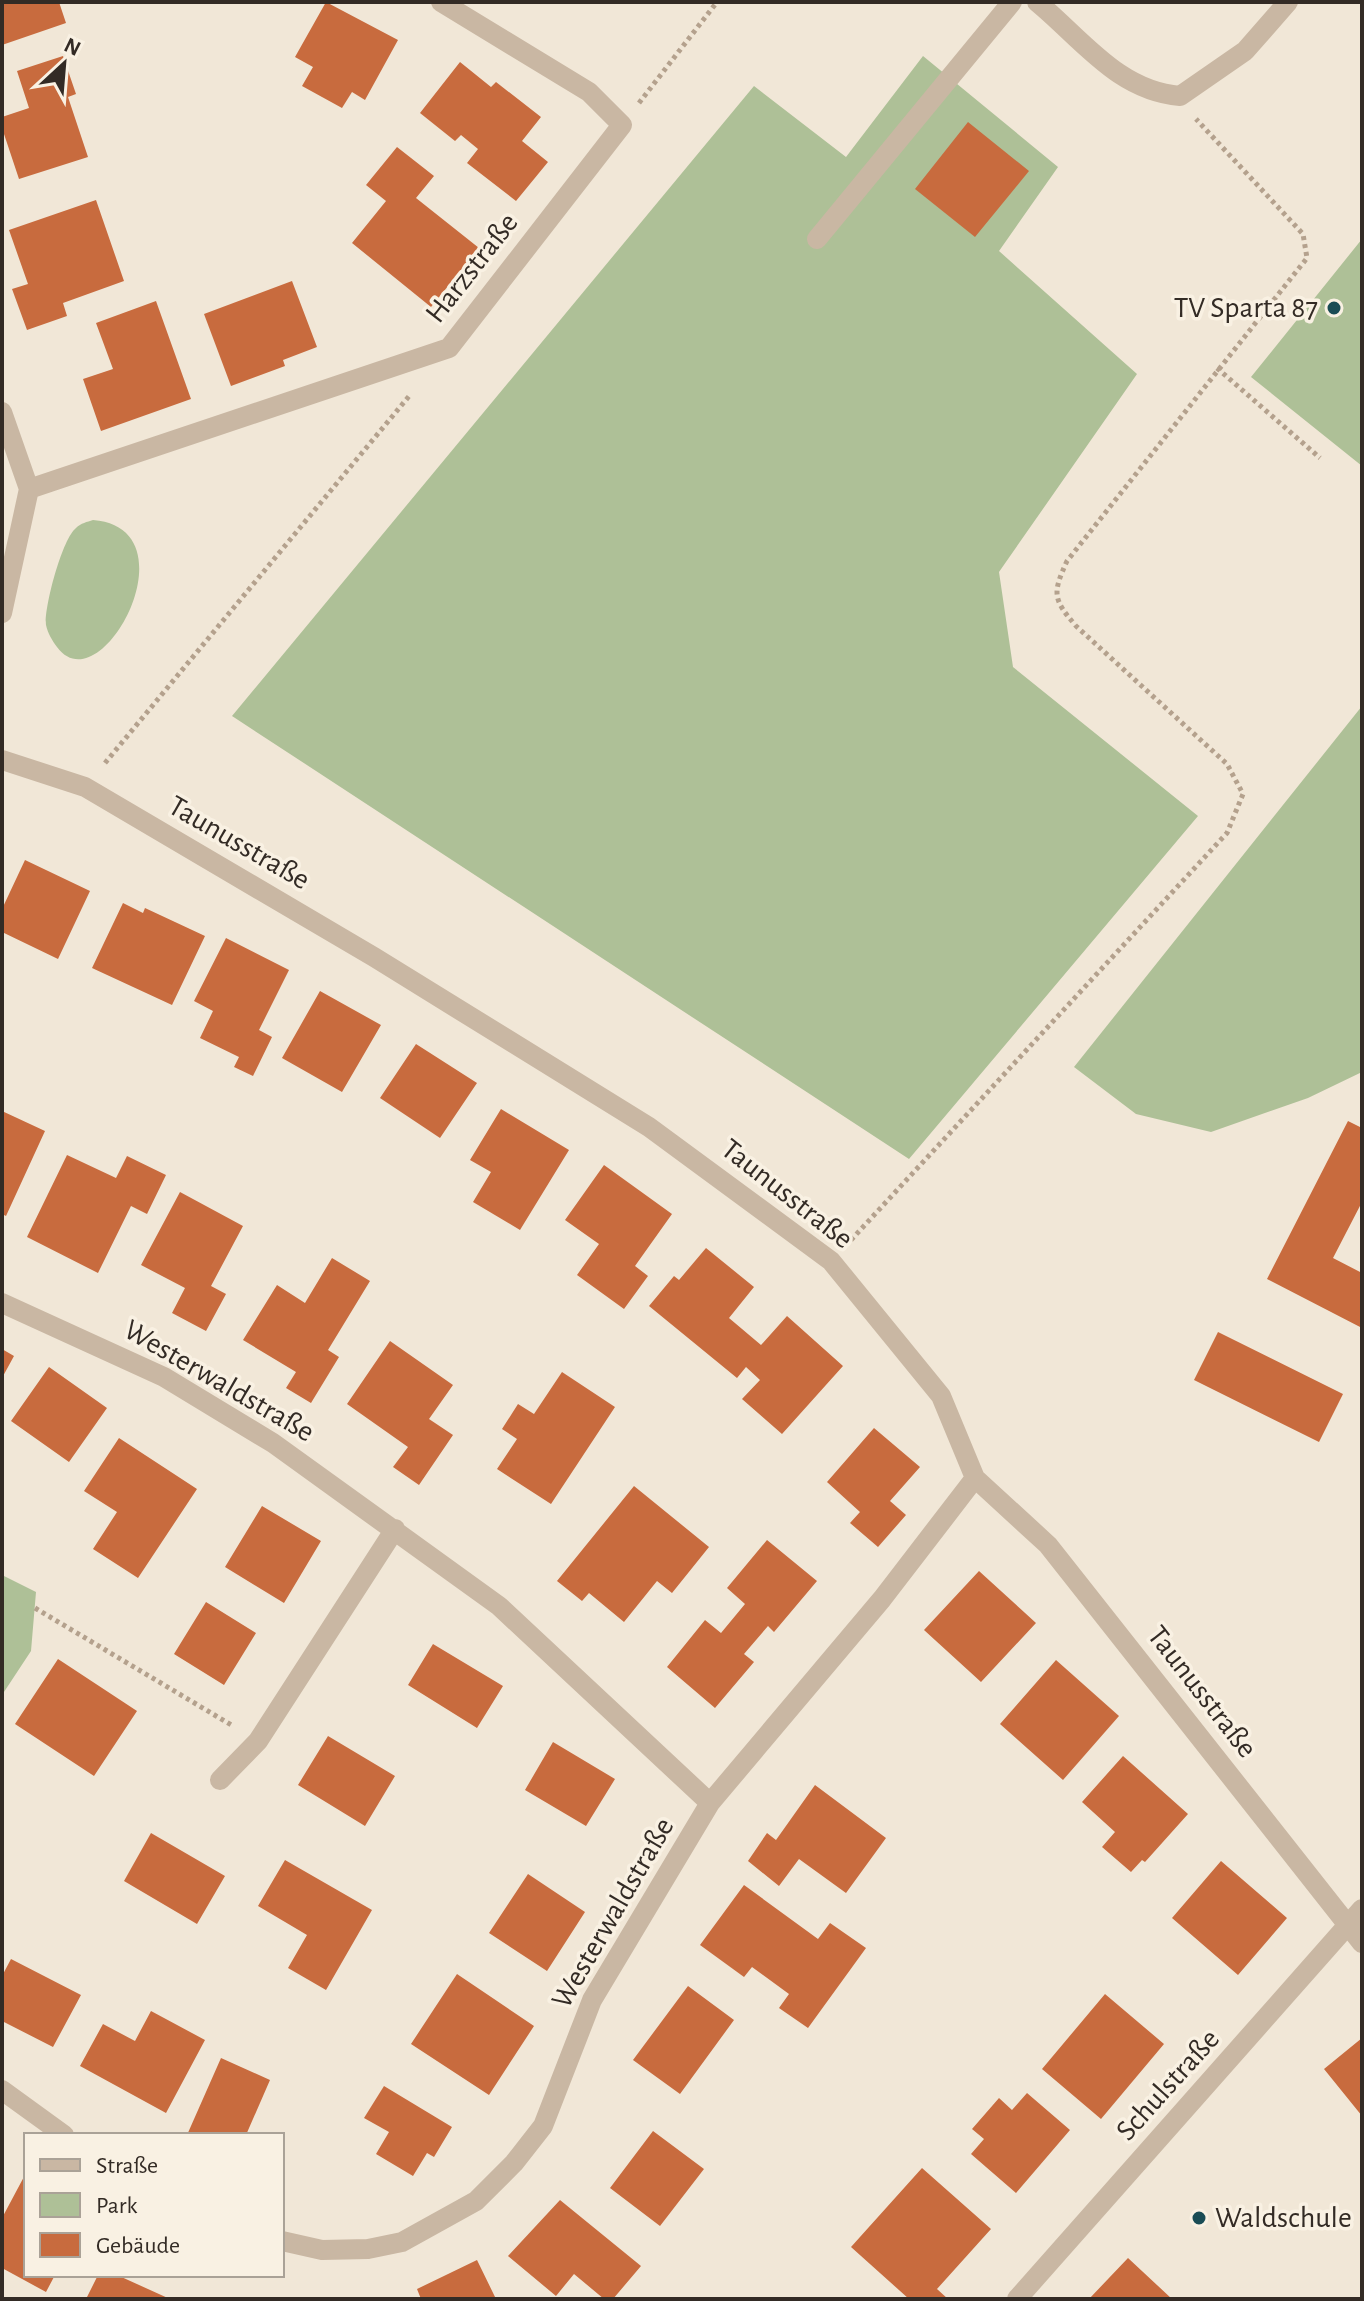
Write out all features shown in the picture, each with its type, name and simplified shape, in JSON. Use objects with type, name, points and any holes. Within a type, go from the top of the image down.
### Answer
[{"type":"street","points":[[441,2],[589,92],[622,125]]},
{"type":"street","points":[[817,239],[1012,2]]},
{"type":"street","points":[[1037,2],[1099,60],[1132,83],[1158,94],[1180,96],[1245,51],[1288,2]]},
{"type":"street","name":"Harzstraße","points":[[29,489],[449,348],[622,125]]},
{"type":"street","points":[[2,412],[29,489],[2,613]]},
{"type":"street","name":"Taunusstraße","points":[[2,760],[85,787],[360,949],[649,1127],[831,1261],[941,1396],[975,1478],[1048,1545],[1362,1943]]},
{"type":"street","name":"Westerwaldstraße","points":[[2,1303],[164,1377],[273,1443],[395,1529],[499,1606],[710,1803]]},
{"type":"street","name":"Westerwaldstraße","points":[[284,2241],[322,2250],[368,2249],[402,2242],[476,2201],[514,2163],[543,2126],[592,2000],[710,1803],[882,1599],[975,1478]]},
{"type":"street","points":[[220,1780],[258,1741],[395,1529]]},
{"type":"street","name":"Schulstraße","points":[[1017,2299],[1362,1909]]},
{"type":"street","points":[[2,2090],[61,2133]]},
{"type":"path","points":[[622,125],[717,2]]},
{"type":"path","points":[[831,1261],[1227,833],[1243,794],[1227,764],[1076,626],[1058,606],[1055,587],[1067,561],[1307,258],[1303,234],[1197,120],[1180,96]]},
{"type":"path","points":[[85,787],[449,348]]},
{"type":"path","points":[[1217,368],[1320,458]]},
{"type":"path","points":[[35,1608],[258,1741]]},
{"type":"green space","points":[[923,56],[1058,167],[999,251],[1137,374],[999,572],[1013,667],[1198,816],[909,1159],[232,716],[754,86],[846,157]]},
{"type":"green space","name":"TV Sparta 87","points":[[1362,239],[1362,466],[1251,377]]},
{"type":"green space","points":[[93,520],[123,530],[137,552],[138,580],[130,609],[115,635],[96,654],[75,659],[57,647],[50,637],[46,616],[65,545],[76,528]]},
{"type":"green space","points":[[1362,706],[1362,1072],[1308,1098],[1211,1132],[1136,1114],[1074,1067]]},
{"type":"green space","points":[[2,1575],[36,1592],[31,1651],[2,1695]]},
{"type":"building","points":[[2,2],[59,2],[66,23],[2,45]]},
{"type":"building","points":[[326,2],[398,40],[365,100],[352,92],[342,108],[302,86],[313,67],[295,57]]},
{"type":"building","points":[[63,56],[76,94],[68,97],[88,157],[19,179],[2,128],[2,117],[29,108],[17,71]]},
{"type":"building","points":[[460,62],[491,87],[496,82],[541,117],[522,141],[548,162],[516,201],[467,163],[478,149],[461,135],[455,141],[420,113]]},
{"type":"building","points":[[968,122],[1029,171],[975,237],[915,189]]},
{"type":"building","points":[[397,147],[434,176],[416,198],[479,248],[431,307],[352,243],[386,201],[366,185]]},
{"type":"building","points":[[96,200],[124,281],[63,303],[67,316],[27,330],[12,289],[28,284],[9,230]]},
{"type":"building","points":[[292,281],[317,347],[283,360],[285,366],[231,386],[204,314]]},
{"type":"building","points":[[156,301],[191,399],[101,431],[83,379],[113,369],[96,323]]},
{"type":"building","points":[[25,860],[90,891],[58,959],[2,932],[2,909]]},
{"type":"building","points":[[123,903],[143,913],[145,908],[205,936],[172,1005],[92,968]]},
{"type":"building","points":[[226,938],[289,970],[259,1030],[272,1037],[253,1076],[234,1067],[239,1057],[200,1038],[213,1011],[194,1001]]},
{"type":"building","points":[[320,991],[381,1025],[342,1092],[282,1058]]},
{"type":"building","points":[[416,1044],[477,1083],[440,1138],[380,1098]]},
{"type":"building","points":[[501,1109],[569,1150],[520,1230],[473,1202],[491,1172],[470,1160]]},
{"type":"building","points":[[2,1111],[45,1131],[6,1216],[2,1214]]},
{"type":"building","points":[[1348,1121],[1362,1128],[1362,1202],[1333,1258],[1362,1273],[1362,1328],[1267,1279]]},
{"type":"building","points":[[67,1155],[116,1178],[127,1156],[166,1175],[147,1214],[131,1206],[98,1273],[27,1237]]},
{"type":"building","points":[[604,1165],[672,1214],[635,1266],[648,1276],[624,1309],[577,1275],[599,1244],[565,1220]]},
{"type":"building","points":[[180,1192],[243,1226],[211,1286],[226,1294],[206,1331],[172,1313],[185,1288],[141,1265]]},
{"type":"building","points":[[706,1248],[754,1287],[729,1318],[761,1345],[787,1316],[843,1366],[782,1434],[742,1399],[760,1380],[746,1367],[737,1378],[649,1306],[674,1276],[679,1280]]},
{"type":"building","points":[[332,1258],[370,1281],[328,1350],[339,1357],[311,1403],[286,1388],[296,1372],[243,1340],[277,1285],[305,1303]]},
{"type":"building","points":[[1218,1332],[1343,1394],[1319,1442],[1194,1380]]},
{"type":"building","points":[[390,1341],[453,1385],[429,1419],[453,1435],[419,1485],[393,1467],[408,1447],[347,1404]]},
{"type":"building","points":[[2,1349],[14,1356],[2,1378]]},
{"type":"building","points":[[49,1367],[107,1408],[69,1462],[11,1421]]},
{"type":"building","points":[[562,1372],[615,1407],[551,1504],[497,1469],[517,1439],[502,1429],[518,1404],[534,1414]]},
{"type":"building","points":[[874,1428],[920,1467],[890,1501],[906,1515],[878,1547],[850,1523],[860,1512],[827,1482]]},
{"type":"building","points":[[119,1438],[197,1489],[138,1578],[93,1549],[117,1512],[84,1491]]},
{"type":"building","points":[[634,1486],[709,1547],[672,1593],[657,1581],[624,1622],[589,1593],[582,1601],[557,1581]]},
{"type":"building","points":[[262,1506],[321,1541],[284,1603],[225,1567]]},
{"type":"building","points":[[767,1540],[817,1581],[774,1632],[768,1626],[744,1654],[754,1662],[715,1708],[667,1667],[705,1620],[721,1633],[745,1604],[727,1588]]},
{"type":"building","points":[[979,1571],[1036,1623],[981,1682],[924,1630]]},
{"type":"building","points":[[206,1602],[256,1633],[224,1685],[174,1654]]},
{"type":"building","points":[[433,1644],[503,1686],[477,1728],[408,1685]]},
{"type":"building","points":[[58,1659],[137,1711],[94,1776],[15,1724]]},
{"type":"building","points":[[1056,1660],[1119,1716],[1063,1780],[1000,1724]]},
{"type":"building","points":[[328,1736],[395,1776],[365,1826],[298,1785]]},
{"type":"building","points":[[553,1742],[615,1779],[586,1826],[525,1790]]},
{"type":"building","points":[[1123,1756],[1188,1814],[1145,1862],[1142,1860],[1131,1872],[1102,1847],[1115,1832],[1082,1802]]},
{"type":"building","points":[[815,1785],[886,1838],[846,1893],[799,1859],[779,1886],[748,1861],[767,1833],[776,1840]]},
{"type":"building","points":[[151,1833],[225,1876],[197,1924],[124,1881]]},
{"type":"building","points":[[285,1860],[372,1910],[326,1990],[288,1968],[307,1935],[258,1906]]},
{"type":"building","points":[[1221,1861],[1287,1918],[1238,1975],[1172,1918]]},
{"type":"building","points":[[528,1874],[585,1912],[547,1971],[489,1933]]},
{"type":"building","points":[[744,1885],[818,1939],[830,1923],[866,1948],[808,2028],[779,2008],[789,1994],[752,1967],[744,1977],[700,1945]]},
{"type":"building","points":[[11,1959],[81,1995],[53,2047],[2,2021],[2,1976]]},
{"type":"building","points":[[457,1974],[534,2026],[489,2095],[411,2044]]},
{"type":"building","points":[[688,1986],[734,2020],[680,2094],[633,2060]]},
{"type":"building","points":[[1105,1994],[1164,2044],[1101,2119],[1042,2069]]},
{"type":"building","points":[[151,2011],[205,2040],[166,2113],[80,2066],[103,2024],[135,2041]]},
{"type":"building","points":[[1362,2038],[1362,2116],[1324,2069]]},
{"type":"building","points":[[221,2058],[270,2080],[247,2133],[188,2133]]},
{"type":"building","points":[[384,2086],[452,2127],[434,2157],[427,2153],[413,2176],[376,2154],[389,2132],[364,2118]]},
{"type":"building","points":[[1027,2093],[1070,2130],[1016,2193],[971,2154],[984,2139],[972,2129],[999,2098],[1012,2110]]},
{"type":"building","points":[[653,2131],[704,2169],[660,2226],[610,2188]]},
{"type":"building","points":[[922,2168],[991,2229],[937,2289],[948,2299],[909,2299],[851,2247]]},
{"type":"building","points":[[24,2177],[24,2277],[54,2277],[46,2292],[2,2268],[2,2218]]},
{"type":"building","points":[[560,2200],[641,2266],[613,2299],[604,2299],[574,2274],[556,2296],[508,2256]]},
{"type":"building","points":[[1128,2258],[1172,2299],[1089,2299]]},
{"type":"building","points":[[477,2260],[496,2299],[421,2299],[417,2289]]},
{"type":"building","points":[[97,2277],[121,2277],[170,2299],[86,2299]]},
{"type":"place","name":"TV Sparta 87","points":[[1334,308]]},
{"type":"place","name":"Waldschule","points":[[1199,2218]]}]
